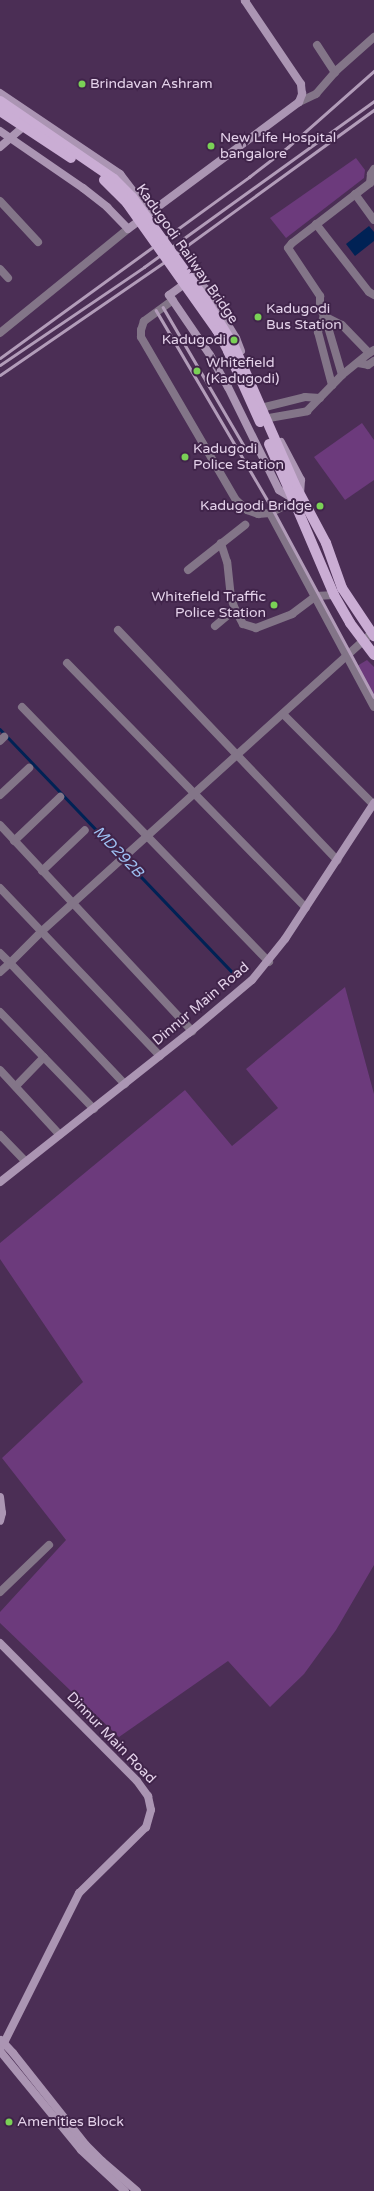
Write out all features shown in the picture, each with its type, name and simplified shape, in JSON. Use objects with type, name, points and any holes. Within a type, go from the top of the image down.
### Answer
[{"type":"main road","name":"Kadugodi Railway Bridge","points":[[0,101],[114,179],[132,197],[205,299],[234,346],[295,498]]},
{"type":"main road","points":[[0,111],[110,185],[127,203],[217,330],[232,358],[291,485]]},
{"type":"main road","points":[[295,498],[334,594],[363,641],[374,655]]},
{"type":"main road","points":[[295,498],[326,544],[342,588],[373,635]]},
{"type":"street","points":[[245,0],[300,84],[302,94],[299,102]]},
{"type":"street","points":[[0,333],[128,229],[299,102],[316,94],[335,73],[374,37]]},
{"type":"street","points":[[317,45],[335,73]]},
{"type":"street","points":[[0,93],[120,174],[150,214]]},
{"type":"street","points":[[0,147],[35,116]]},
{"type":"street","points":[[0,130],[101,202],[128,229]]},
{"type":"street","points":[[269,418],[307,411],[342,375],[372,351],[342,325],[324,316],[320,308],[320,296],[288,248],[292,243],[370,182],[371,174],[374,169]]},
{"type":"street","points":[[355,194],[374,220]]},
{"type":"street","points":[[0,201],[38,242]]},
{"type":"street","points":[[316,224],[369,292],[374,295]]},
{"type":"street","points":[[0,269],[8,278]]},
{"type":"street","points":[[173,300],[144,321],[141,330],[141,337],[239,504],[252,512],[270,513],[295,498],[301,480],[269,418],[236,338],[206,289],[194,277],[169,295],[173,300],[210,355],[228,387],[279,490],[295,498]]},
{"type":"street","points":[[324,316],[318,332],[332,385]]},
{"type":"street","points":[[328,327],[342,375]]},
{"type":"street","points":[[358,362],[368,365],[374,361]]},
{"type":"street","points":[[265,407],[305,397],[320,398]]},
{"type":"street","points":[[270,513],[348,655],[374,707]]},
{"type":"street","points":[[188,570],[245,525]]},
{"type":"street","points":[[221,543],[227,562],[231,598],[243,624],[256,628],[292,614],[316,596],[334,594]]},
{"type":"street","points":[[215,626],[235,608]]},
{"type":"street","points":[[118,630],[337,860]]},
{"type":"street","points":[[0,972],[42,932],[363,641],[373,635]]},
{"type":"street","points":[[67,663],[194,795],[306,908]]},
{"type":"street","points":[[22,707],[269,962]]},
{"type":"street","points":[[283,714],[374,803]]},
{"type":"street","points":[[0,795],[29,768]]},
{"type":"street","points":[[14,841],[60,797]]},
{"type":"street","name":"Dinnur Main Road","points":[[0,1182],[192,1031],[252,980],[269,962],[374,803]]},
{"type":"street","points":[[0,825],[192,1031]]},
{"type":"street","points":[[42,871],[85,830]]},
{"type":"street","points":[[0,888],[160,1056]]},
{"type":"street","points":[[0,953],[125,1084]]},
{"type":"street","points":[[0,1012],[94,1108]]},
{"type":"street","points":[[16,1086],[44,1057]]},
{"type":"street","points":[[0,1070],[60,1135]]},
{"type":"street","points":[[0,1135],[26,1162]]},
{"type":"street","points":[[0,1497],[2,1513],[0,1521]]},
{"type":"street","points":[[0,1592],[49,1545]]},
{"type":"street","name":"Dinnur Main Road","points":[[0,1643],[137,1781],[148,1796],[151,1810],[146,1827],[79,1893],[1,2043],[86,2145],[137,2191]]},
{"type":"street","points":[[0,2051],[81,2150],[126,2191]]},
{"type":"shaded area","points":[[356,158],[365,170],[364,178],[286,238],[270,218]]},
{"type":"shaded area","points":[[362,423],[374,440],[374,480],[345,500],[314,457]]},
{"type":"shaded area","points":[[367,660],[374,667],[374,701],[357,666]]},
{"type":"shaded area","points":[[345,987],[374,1094],[374,1565],[336,1630],[304,1674],[270,1707],[228,1661],[119,1737],[0,1623],[0,1612],[66,1540],[2,1458],[83,1382],[0,1259],[0,1243],[185,1090],[232,1146],[278,1108],[246,1069]]},
{"type":"water","points":[[369,226],[374,232],[374,241],[355,256],[346,244]]},
{"type":"waterway","name":"MD292B","points":[[0,729],[235,975]]},
{"type":"railway","points":[[0,358],[249,177],[288,147],[374,71]]},
{"type":"railway","points":[[0,365],[144,267],[374,101]]},
{"type":"railway","points":[[0,375],[170,258],[374,110]]},
{"type":"railway","points":[[163,307],[246,449]]},
{"type":"railway","points":[[156,310],[270,504],[374,697]]},
{"type":"place","name":"Brindavan Ashram","points":[[82,84]]},
{"type":"place","name":"New Life Hospital bangalore","points":[[211,146]]},
{"type":"place","name":"Kadugodi Bus Station","points":[[258,317]]},
{"type":"place","name":"Kadugodi","points":[[234,340]]},
{"type":"place","name":"Whitefield (Kadugodi)","points":[[197,371]]},
{"type":"place","name":"Kadugodi Police Station","points":[[185,457]]},
{"type":"place","name":"Kadugodi Bridge","points":[[320,506]]},
{"type":"place","name":"Whitefield Traffic Police Station","points":[[274,605]]},
{"type":"place","name":"Amenities Block","points":[[9,2122]]}]
